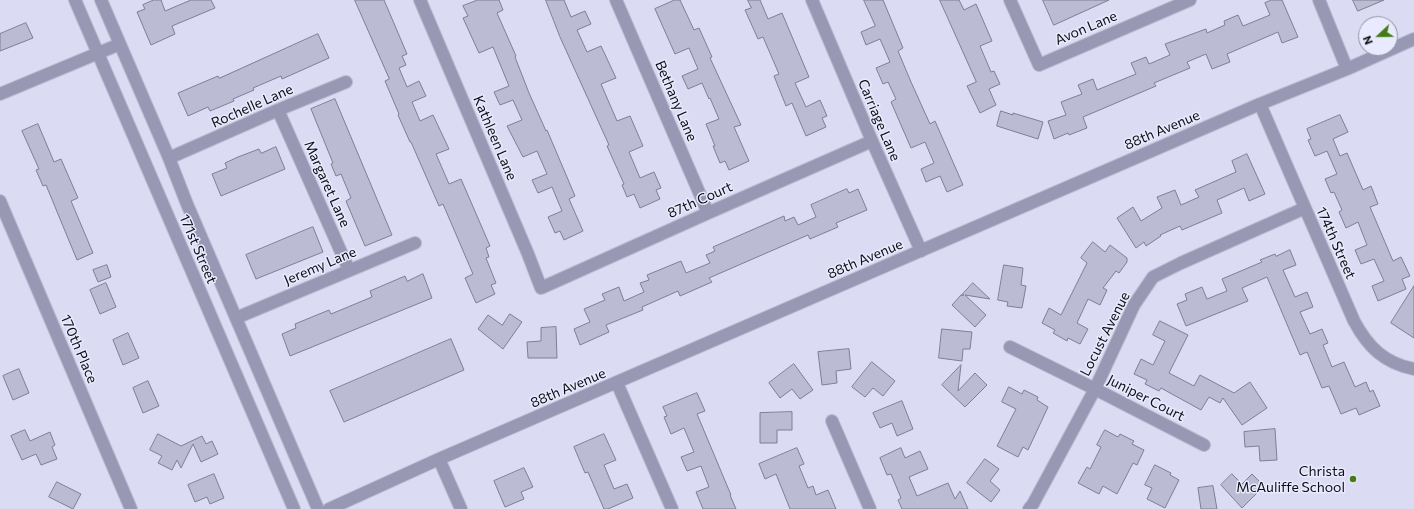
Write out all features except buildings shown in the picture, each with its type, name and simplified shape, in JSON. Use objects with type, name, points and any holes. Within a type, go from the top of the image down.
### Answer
[{"type":"street","name":"171st Street","points":[[75,0],[294,509]]},
{"type":"street","name":"171st Street","points":[[101,0],[318,509]]},
{"type":"street","name":"Kathleen Lane","points":[[420,0],[541,288]]},
{"type":"street","name":"Bethany Lane","points":[[616,0],[708,213]]},
{"type":"street","name":"Carriage Lane","points":[[812,0],[921,251]]},
{"type":"street","name":"Avon Lane","points":[[1010,0],[1038,66],[1190,0]]},
{"type":"street","points":[[1319,0],[1347,69]]},
{"type":"street","name":"88th Avenue","points":[[330,509],[439,459],[1260,104],[1414,40]]},
{"type":"street","points":[[0,94],[120,44]]},
{"type":"street","name":"Rochelle Lane","points":[[169,158],[346,82]]},
{"type":"street","name":"174th Street","points":[[1260,104],[1304,208],[1354,321],[1363,337],[1386,358],[1398,365],[1414,369]]},
{"type":"street","name":"Margaret Lane","points":[[278,110],[349,270]]},
{"type":"street","name":"87th Court","points":[[541,288],[872,141]]},
{"type":"street","name":"170th Place","points":[[0,201],[131,509]]},
{"type":"street","name":"Locust Avenue","points":[[1029,509],[1095,389],[1134,305],[1153,277],[1304,208]]},
{"type":"street","name":"Jeremy Lane","points":[[236,318],[415,243]]},
{"type":"street","name":"Juniper Court","points":[[1010,347],[1204,445]]},
{"type":"street","points":[[617,383],[672,509]]},
{"type":"street","points":[[832,421],[870,509]]},
{"type":"street","points":[[439,459],[461,509]]},
{"type":"place","name":"Christa McAuliffe School","points":[[1353,479]]}]
